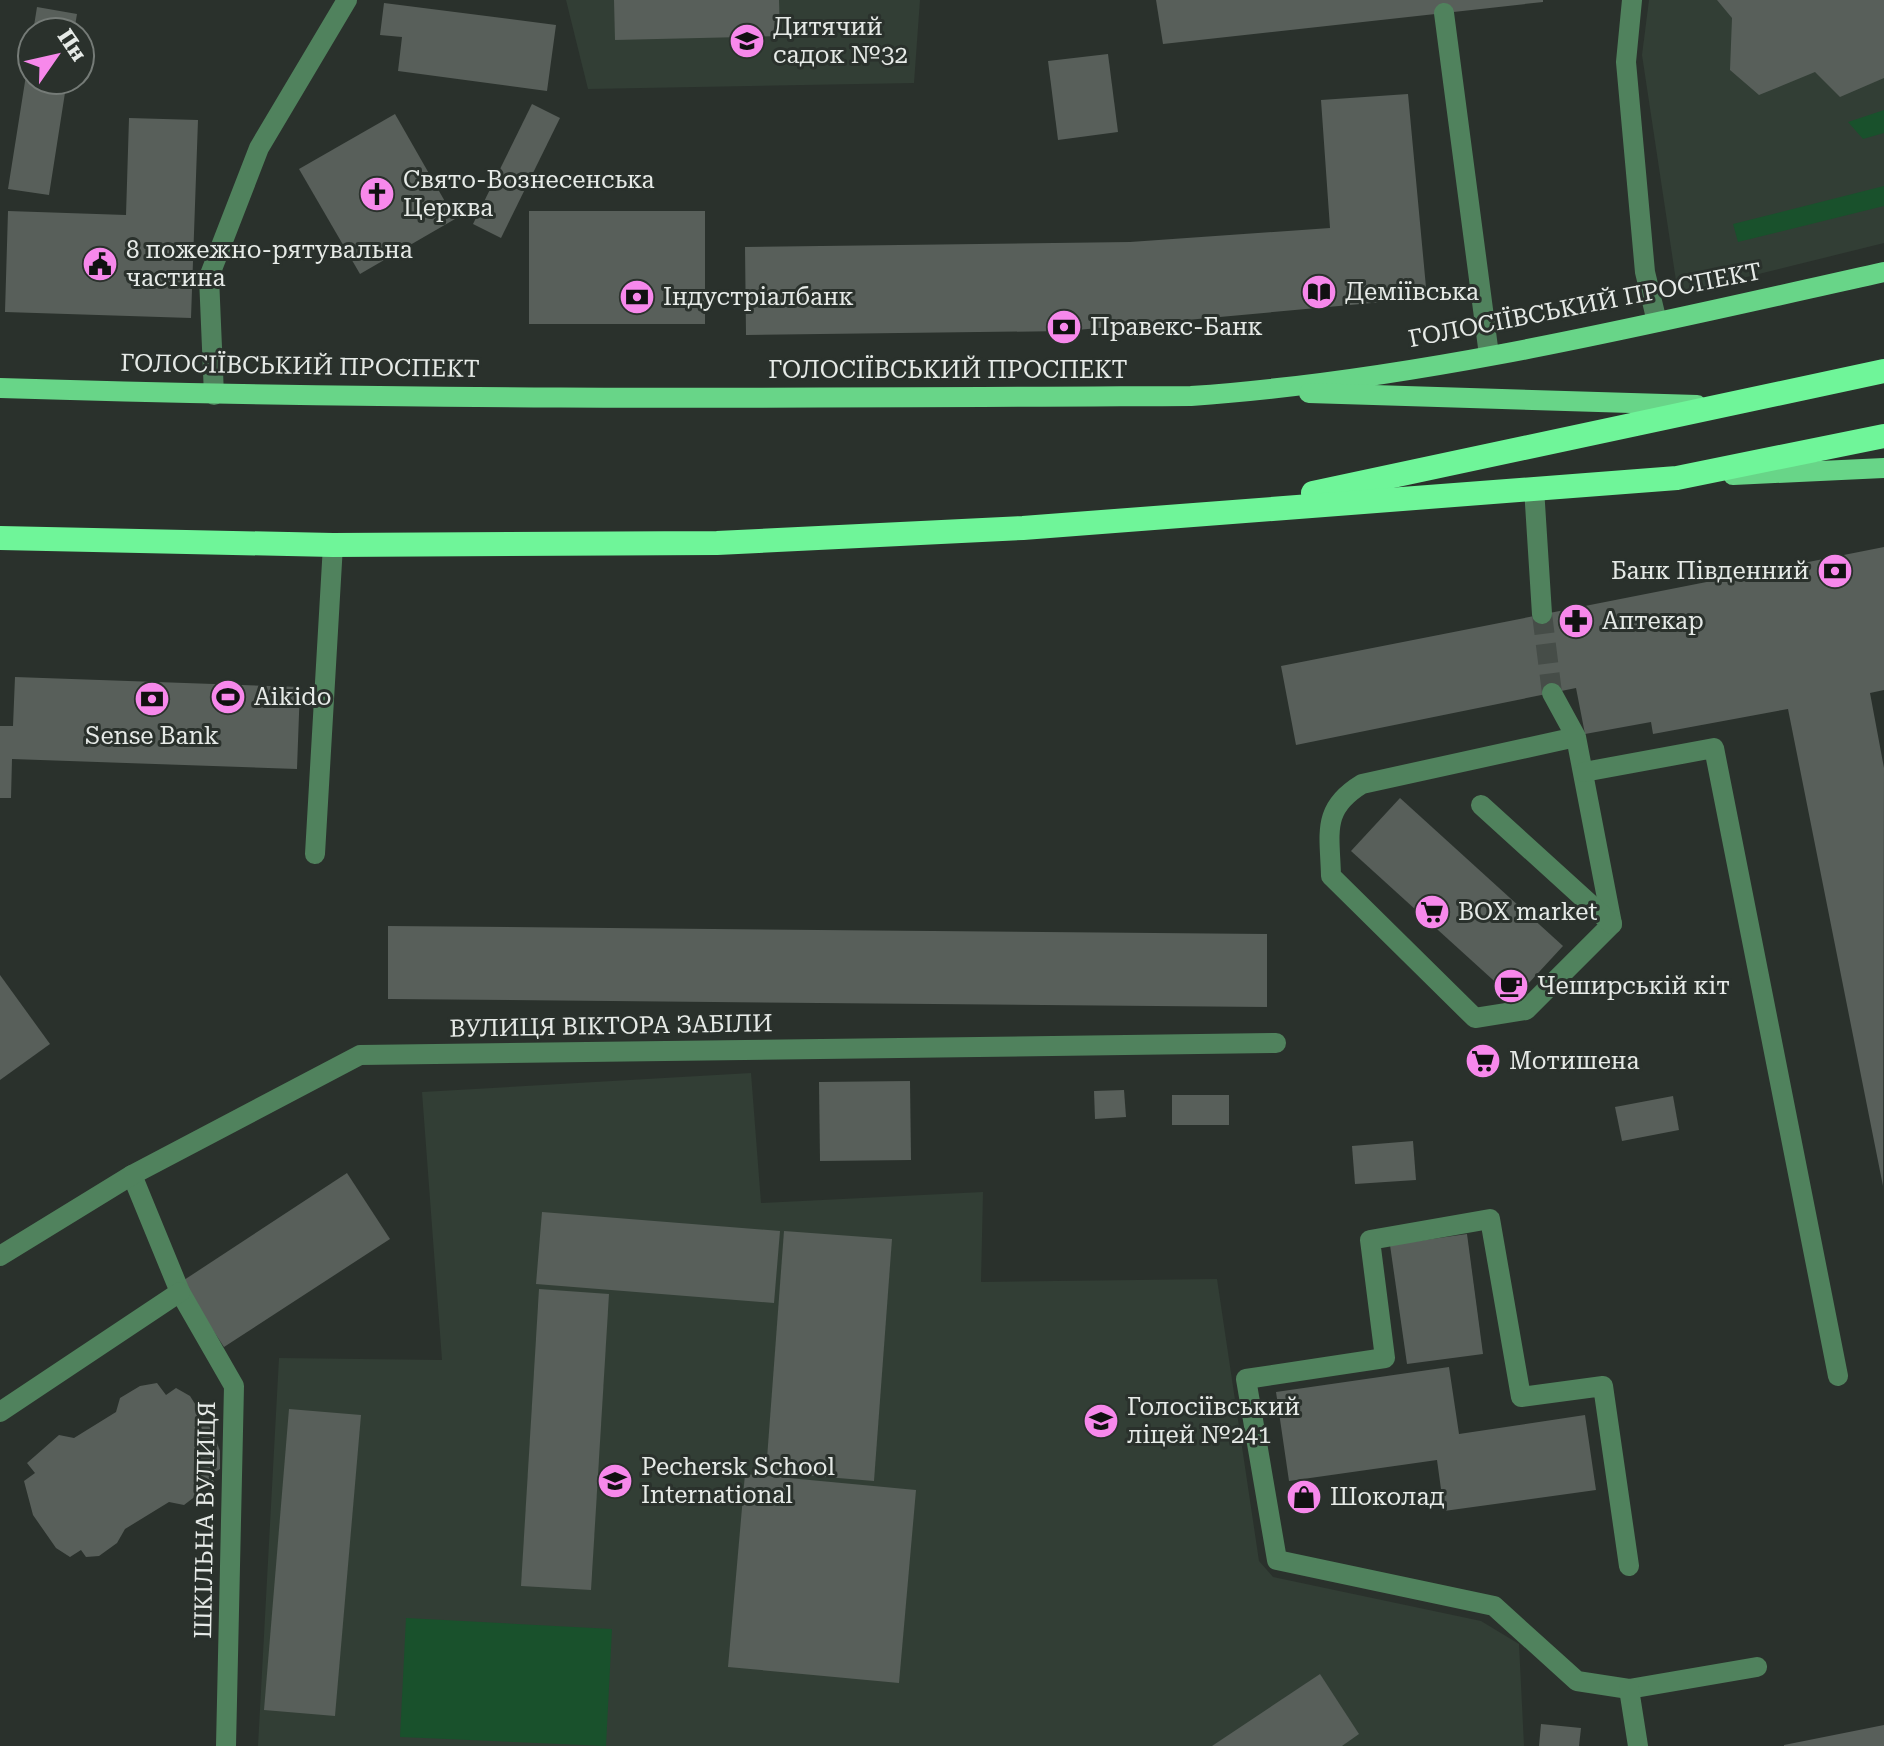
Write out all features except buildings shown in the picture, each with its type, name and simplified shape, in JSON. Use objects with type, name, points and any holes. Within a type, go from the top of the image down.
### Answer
[{"type":"highway","points":[[1212,515],[1884,371]]},
{"type":"highway","points":[[0,538],[333,545],[717,543],[1212,515],[1677,478],[1884,436]]},
{"type":"main road","name":"ГОЛОСІЇВСЬКИЙ ПРОСПЕКТ","points":[[0,388],[214,395],[904,399],[1191,396],[1260,391],[1489,355],[1884,272]]},
{"type":"main road","points":[[1260,391],[1729,406]]},
{"type":"main road","points":[[1677,478],[1884,468]]},
{"type":"street","points":[[214,395],[209,277],[259,148],[347,0]]},
{"type":"street","points":[[1632,0],[1626,62],[1645,272],[1657,322]]},
{"type":"street","points":[[1444,13],[1489,355]]},
{"type":"street","points":[[1534,488],[1542,614]]},
{"type":"street","points":[[315,854],[333,545]]},
{"type":"street","points":[[1552,693],[1576,737],[1612,924]]},
{"type":"street","points":[[1576,737],[1362,784],[1341,797],[1330,821],[1331,876],[1475,1018],[1526,1010],[1612,924]]},
{"type":"street","points":[[1584,772],[1714,748],[1838,1376]]},
{"type":"street","points":[[1481,805],[1612,924]]},
{"type":"street","name":"ВУЛИЦЯ ВІКТОРА ЗАБІЛИ","points":[[0,1256],[132,1175],[360,1055],[1276,1043]]},
{"type":"street","name":"ШКІЛЬНА ВУЛИЦЯ","points":[[132,1175],[180,1292],[234,1386],[226,1746]]},
{"type":"street","points":[[1629,1566],[1603,1386],[1521,1397],[1490,1219],[1370,1240],[1385,1358],[1246,1379],[1277,1560],[1494,1606],[1577,1681],[1629,1689],[1757,1667]]},
{"type":"street","points":[[0,1412],[180,1292]]},
{"type":"street","points":[[1629,1689],[1638,1746]]},
{"type":"shaded area","name":"Дитячий садок №32","points":[[566,0],[920,0],[914,83],[588,89]]},
{"type":"shaded area","points":[[1649,0],[1884,0],[1884,243],[1678,294],[1642,55]]},
{"type":"shaded area","name":"Pechersk School International","points":[[751,1073],[761,1203],[983,1192],[981,1282],[1217,1279],[1259,1561],[1273,1577],[1481,1621],[1519,1644],[1524,1746],[258,1746],[279,1358],[442,1360],[422,1092]]},
{"type":"green space","points":[[1884,110],[1884,133],[1863,139],[1848,122]]},
{"type":"green space","points":[[1884,186],[1884,206],[1738,242],[1733,224]]},
{"type":"green space","points":[[406,1618],[612,1629],[606,1746],[400,1737]]},
{"type":"tunnel","points":[[1542,614],[1552,693]]},
{"type":"place","name":"Дитячий садок №32","points":[[747,41]]},
{"type":"place","name":"Свято-Вознесенська Церква","points":[[377,194]]},
{"type":"place","name":"8 пожежно-рятувальна частина","points":[[100,264]]},
{"type":"place","name":"Деміївська","points":[[1319,292]]},
{"type":"place","name":"Індустріалбанк","points":[[637,297]]},
{"type":"place","name":"Правекс-Банк","points":[[1064,327]]},
{"type":"place","name":"Банк Південний","points":[[1835,571]]},
{"type":"place","name":"Аптекар","points":[[1576,621]]},
{"type":"place","name":"Aikido","points":[[228,697]]},
{"type":"place","name":"Sense Bank","points":[[152,699]]},
{"type":"place","name":"BOX market","points":[[1432,912]]},
{"type":"place","name":"Чеширській кіт","points":[[1511,986]]},
{"type":"place","name":"Мотишена","points":[[1483,1061]]},
{"type":"place","name":"Голосіївський ліцей №241","points":[[1101,1421]]},
{"type":"place","name":"Pechersk School International","points":[[615,1481]]},
{"type":"place","name":"Шоколад","points":[[1304,1497]]}]
